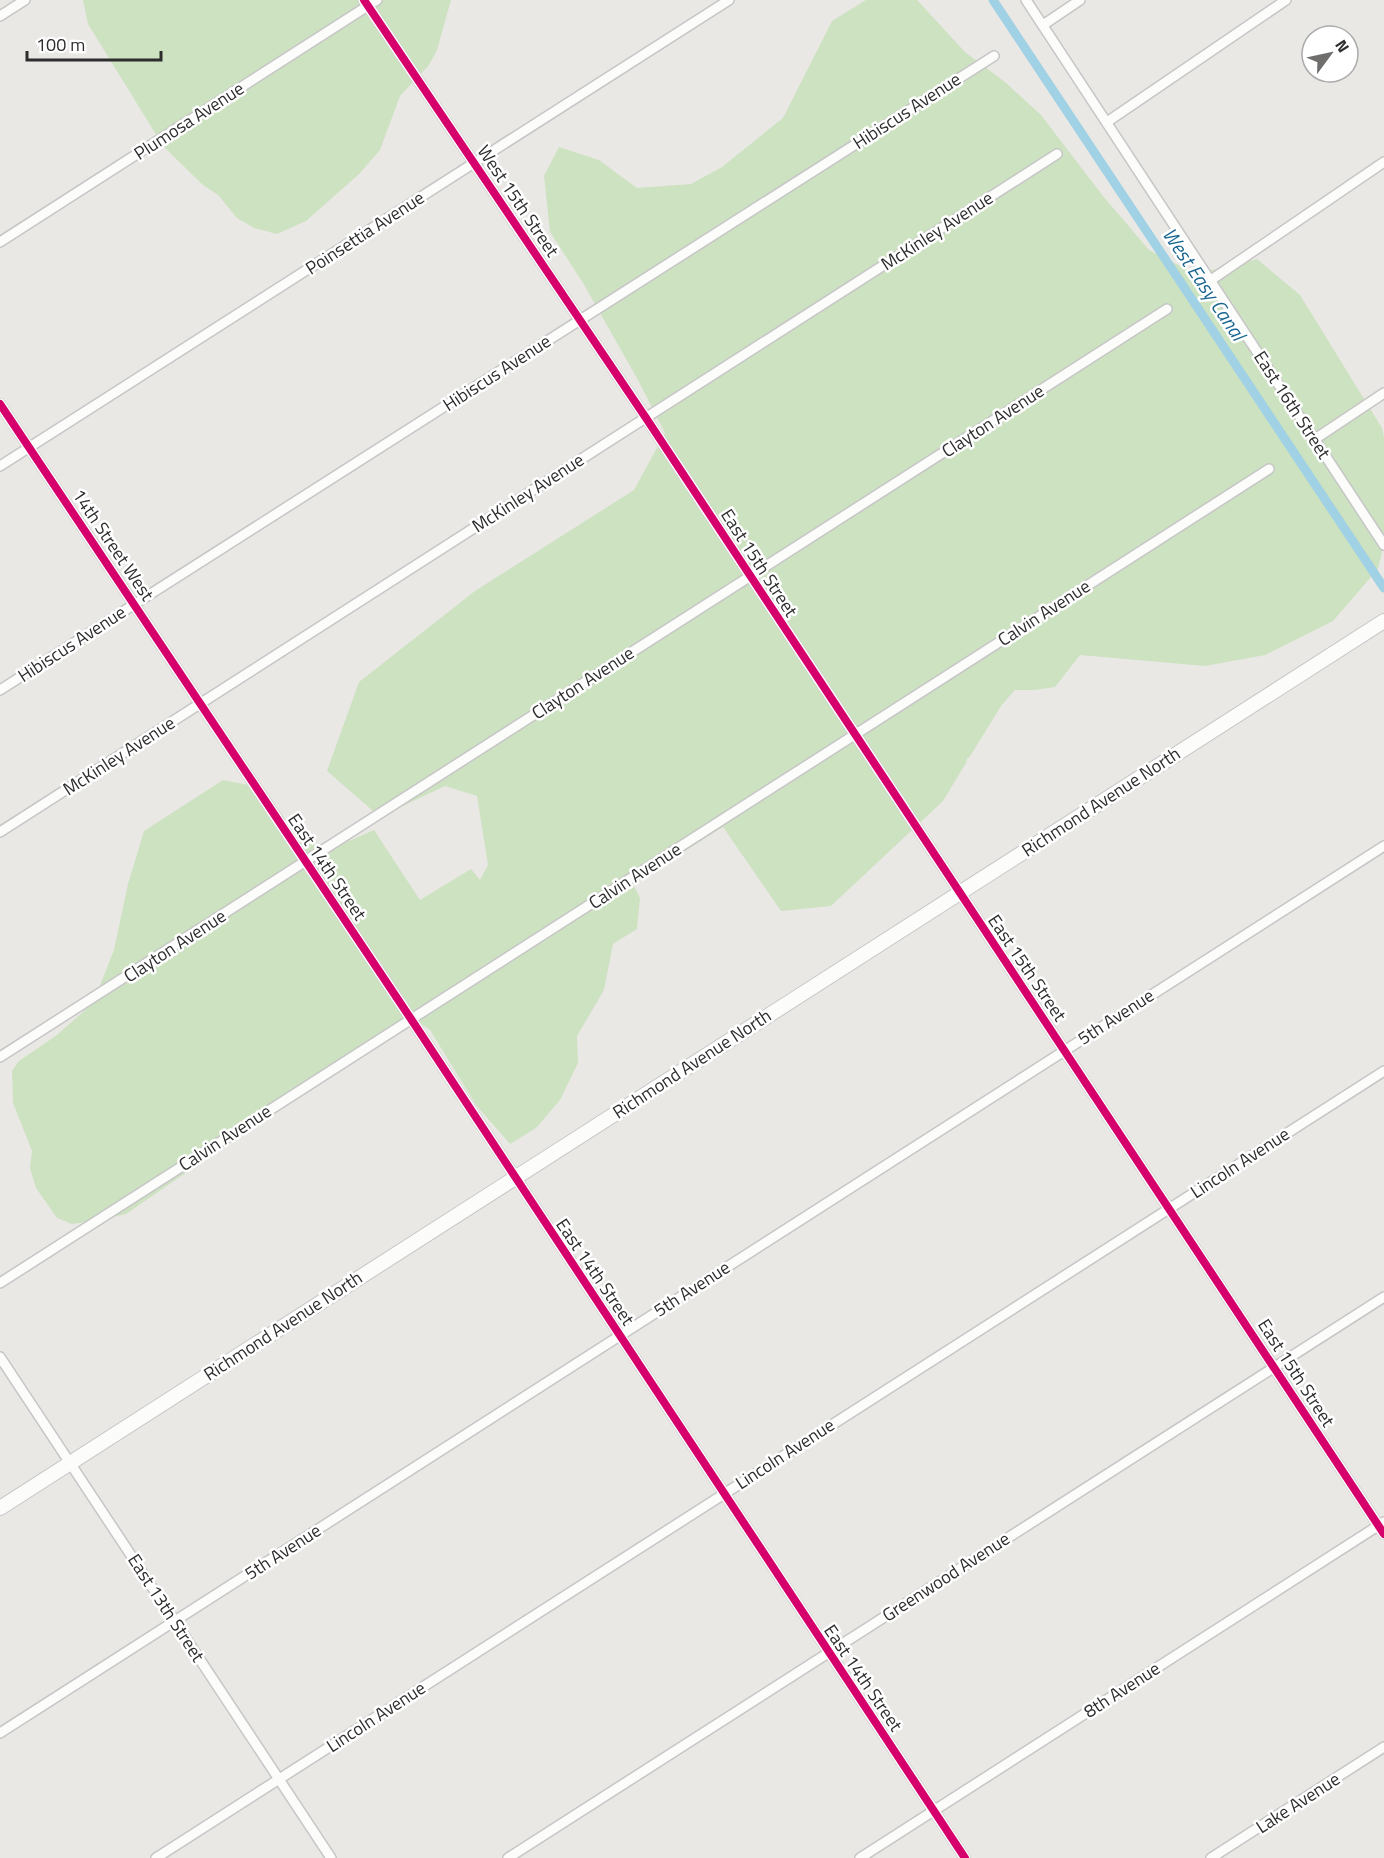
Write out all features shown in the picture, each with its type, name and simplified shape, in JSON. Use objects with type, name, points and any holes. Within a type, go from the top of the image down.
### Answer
[{"type":"street","points":[[0,16],[25,0]]},
{"type":"street","name":"Plumosa Avenue","points":[[0,242],[366,3],[377,0]]},
{"type":"street","name":"Poinsettia Avenue","points":[[0,466],[729,0]]},
{"type":"street","name":"East 16th Street","points":[[1026,0],[1384,545]]},
{"type":"street","points":[[1043,25],[1080,0]]},
{"type":"street","points":[[1107,122],[1286,0]]},
{"type":"street","name":"West 15th Street","points":[[366,3],[646,418]]},
{"type":"street","name":"Hibiscus Avenue","points":[[0,690],[994,56]]},
{"type":"street","name":"McKinley Avenue","points":[[0,832],[1057,154]]},
{"type":"street","points":[[1211,280],[1384,162]]},
{"type":"street","name":"Clayton Avenue","points":[[0,1057],[1167,309]]},
{"type":"street","points":[[1316,439],[1384,393]]},
{"type":"street","name":"14th Street West","points":[[0,404],[201,704]]},
{"type":"street","name":"East 15th Street","points":[[646,418],[1168,1209],[1381,1523],[1384,1534]]},
{"type":"street","name":"Calvin Avenue","points":[[0,1282],[1269,469]]},
{"type":"street","name":"Richmond Avenue North","points":[[0,1508],[1384,621]]},
{"type":"street","name":"East 14th Street","points":[[201,704],[965,1858]]},
{"type":"street","name":"5th Avenue","points":[[0,1733],[1384,846]]},
{"type":"street","name":"Lincoln Avenue","points":[[156,1858],[1384,1071]]},
{"type":"street","name":"Greenwood Avenue","points":[[508,1858],[1384,1297]]},
{"type":"street","name":"East 13th Street","points":[[0,1357],[331,1858]]},
{"type":"street","name":"8th Avenue","points":[[860,1858],[1381,1523]]},
{"type":"street","name":"Lake Avenue","points":[[1211,1858],[1384,1747]]},
{"type":"green space","points":[[83,0],[451,0],[437,50],[429,65],[400,96],[380,150],[359,174],[306,221],[277,234],[254,228],[237,218],[218,195],[203,185],[163,146],[88,24]]},
{"type":"green space","points":[[866,0],[917,0],[965,52],[1005,82],[1041,115],[1103,196],[1149,250],[1196,274],[1257,259],[1300,295],[1382,428],[1384,437],[1384,543],[1378,569],[1333,621],[1265,655],[1205,666],[1080,655],[1055,687],[1015,690],[1001,706],[967,758],[943,801],[831,906],[781,911],[723,827],[633,884],[640,898],[637,929],[613,944],[604,990],[577,1036],[578,1063],[560,1100],[536,1128],[510,1144],[476,1105],[430,1030],[412,1017],[126,1214],[72,1224],[57,1218],[36,1188],[30,1168],[32,1151],[13,1103],[12,1071],[19,1061],[57,1035],[93,1003],[114,950],[128,884],[144,831],[223,780],[259,787],[304,842],[333,848],[374,830],[420,900],[471,869],[480,880],[488,865],[477,796],[445,786],[380,817],[327,771],[359,682],[475,591],[634,490],[665,433],[583,283],[550,232],[544,176],[559,147],[599,160],[637,188],[691,184],[722,167],[783,118],[832,21]]},
{"type":"waterway","name":"West Easy Canal","points":[[993,0],[1384,588]]},
{"type":"cycle path","points":[[364,0],[646,418],[1384,1534]]},
{"type":"cycle path","points":[[0,404],[411,1019],[965,1858]]}]
